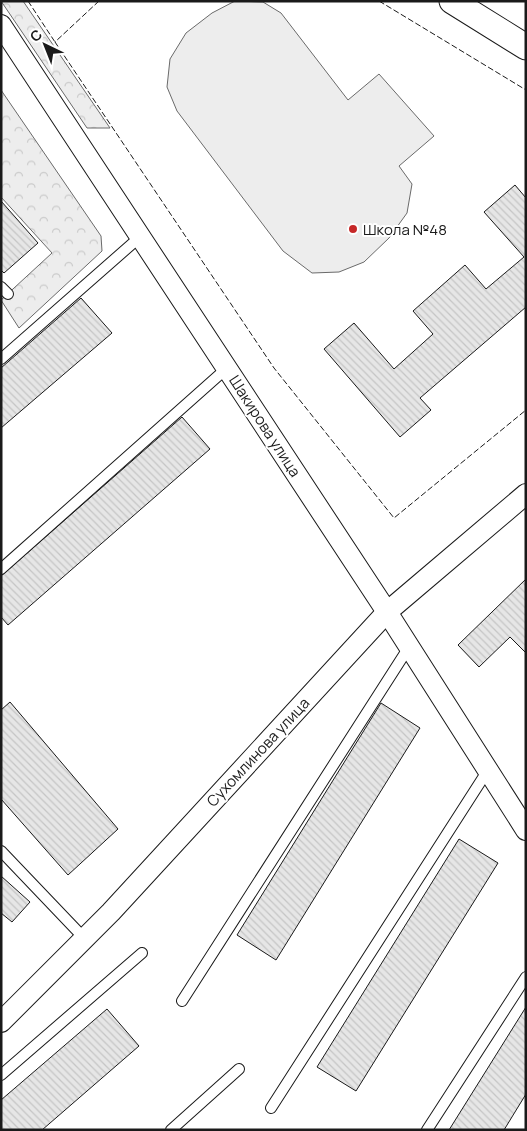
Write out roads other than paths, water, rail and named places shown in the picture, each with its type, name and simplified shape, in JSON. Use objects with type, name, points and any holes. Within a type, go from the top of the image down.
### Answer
[{"type":"street","points":[[452,1],[526,46]]},
{"type":"street","name":"Шакирова улица","points":[[1,24],[410,647],[526,830]]},
{"type":"street","name":"Сухомлинова улица","points":[[1,1022],[111,912],[387,612],[526,494]]},
{"type":"lane","points":[[1,359],[140,236]]},
{"type":"lane","points":[[1,569],[227,368]]},
{"type":"lane","points":[[182,1001],[410,647]]},
{"type":"lane","points":[[271,1108],[488,770]]},
{"type":"lane","points":[[1,850],[84,938]]},
{"type":"lane","points":[[1,1075],[142,953]]},
{"type":"lane","points":[[427,1130],[526,977]]},
{"type":"lane","points":[[171,1130],[239,1069]]},
{"type":"place","name":"Школа №48","points":[[353,229]]}]
